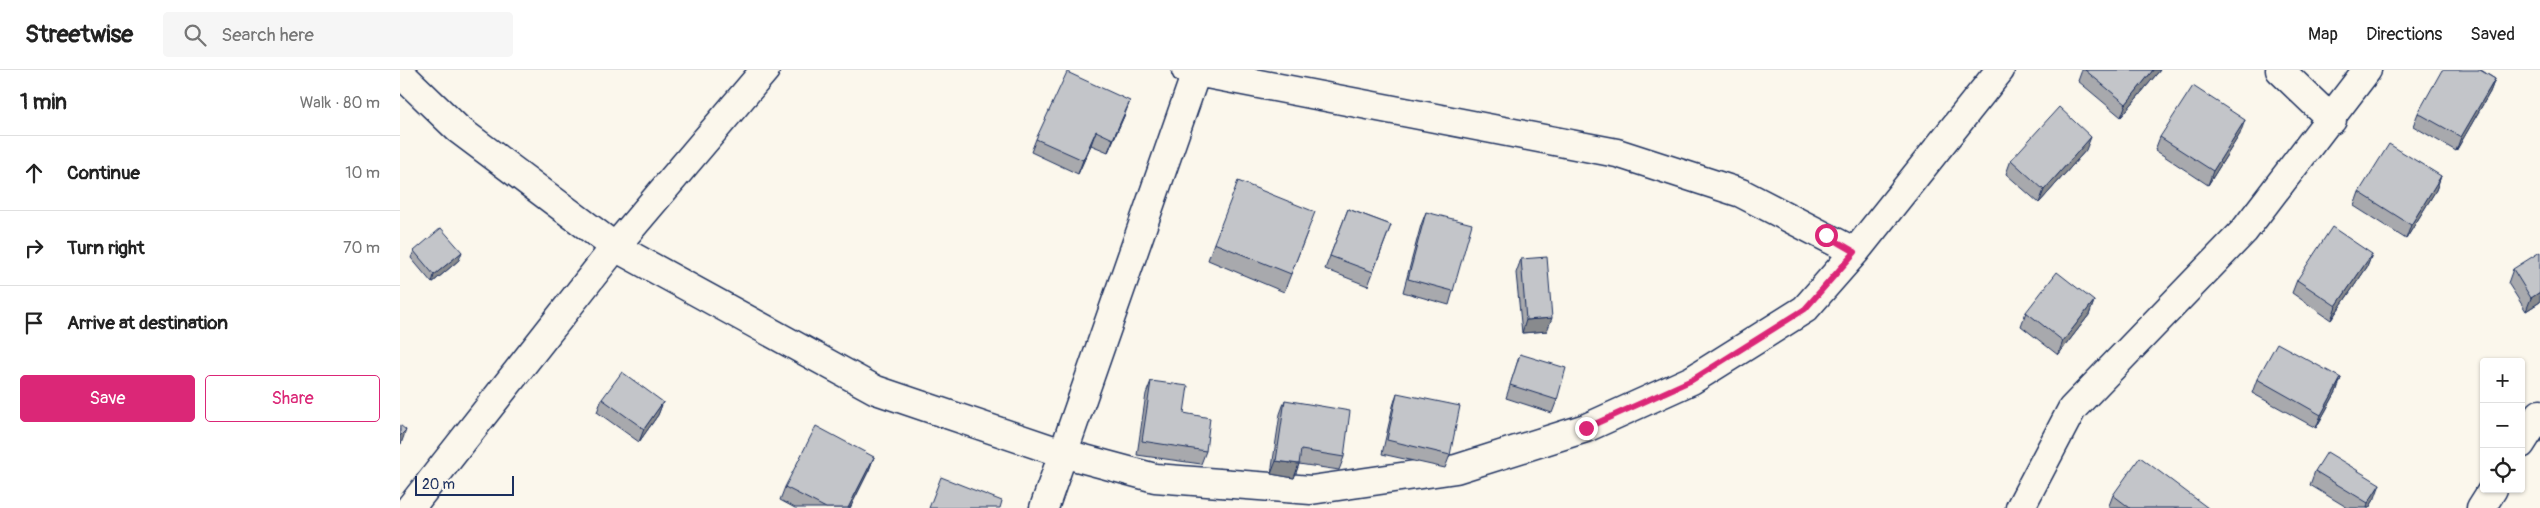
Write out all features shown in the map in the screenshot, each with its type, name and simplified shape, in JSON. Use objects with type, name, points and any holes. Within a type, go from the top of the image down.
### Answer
[{"type":"street","points":[[410,508],[616,247],[765,70]]},
{"type":"street","points":[[400,73],[458,129],[616,247],[876,390],[1062,453],[1156,478],[1310,490],[1456,469],[1586,428],[1692,380],[1805,309],[1855,252],[2000,70]]},
{"type":"street","points":[[2280,70],[2332,120]]},
{"type":"street","points":[[2020,508],[2072,409],[2244,230],[2332,120],[2367,70]]},
{"type":"street","points":[[1044,508],[1193,71],[1617,153],[1741,193],[1855,252]]},
{"type":"street","points":[[2525,438],[2540,414]]},
{"type":"street","points":[[2481,508],[2490,493]]},
{"type":"building","points":[[2085,70],[2153,70],[2126,104]]},
{"type":"building","points":[[2442,70],[2480,70],[2495,79],[2461,137],[2418,113]]},
{"type":"building","points":[[1067,72],[1130,101],[1113,139],[1096,131],[1083,160],[1036,139]]},
{"type":"building","points":[[2193,86],[2245,120],[2213,171],[2160,137]]},
{"type":"building","points":[[2059,107],[2091,137],[2044,190],[2011,160]]},
{"type":"building","points":[[2389,144],[2441,176],[2411,225],[2359,192]]},
{"type":"building","points":[[1238,181],[1315,212],[1291,274],[1214,243]]},
{"type":"building","points":[[1348,209],[1391,225],[1373,272],[1330,256]]},
{"type":"building","points":[[1426,212],[1472,224],[1453,291],[1408,279]]},
{"type":"building","points":[[2332,227],[2372,254],[2336,306],[2297,280]]},
{"type":"building","points":[[441,228],[462,252],[434,275],[414,251]]},
{"type":"building","points":[[2540,252],[2540,292],[2531,298],[2513,269]]},
{"type":"building","points":[[1547,257],[1552,318],[1526,320],[1521,259]]},
{"type":"building","points":[[2057,272],[2094,301],[2063,341],[2026,312]]},
{"type":"building","points":[[2277,343],[2341,378],[2321,415],[2257,379]]},
{"type":"building","points":[[1520,354],[1566,368],[1557,400],[1510,385]]},
{"type":"building","points":[[622,372],[663,402],[644,429],[602,399]]},
{"type":"building","points":[[1151,381],[1188,386],[1184,413],[1210,418],[1206,451],[1142,441]]},
{"type":"building","points":[[1397,393],[1460,406],[1450,455],[1387,440]]},
{"type":"building","points":[[1285,400],[1350,411],[1344,457],[1301,450],[1299,464],[1276,461]]},
{"type":"building","points":[[400,425],[406,430],[400,436]]},
{"type":"building","points":[[816,426],[874,457],[848,508],[826,508],[785,487]]},
{"type":"building","points":[[2327,452],[2380,484],[2368,503],[2315,471]]},
{"type":"building","points":[[2140,457],[2208,508],[2130,508],[2113,495]]},
{"type":"building","points":[[941,477],[1002,501],[1000,508],[929,508]]},
{"type":"route","points":[[1586,428],[1692,380],[1805,309],[1855,252],[1826,235]]}]
